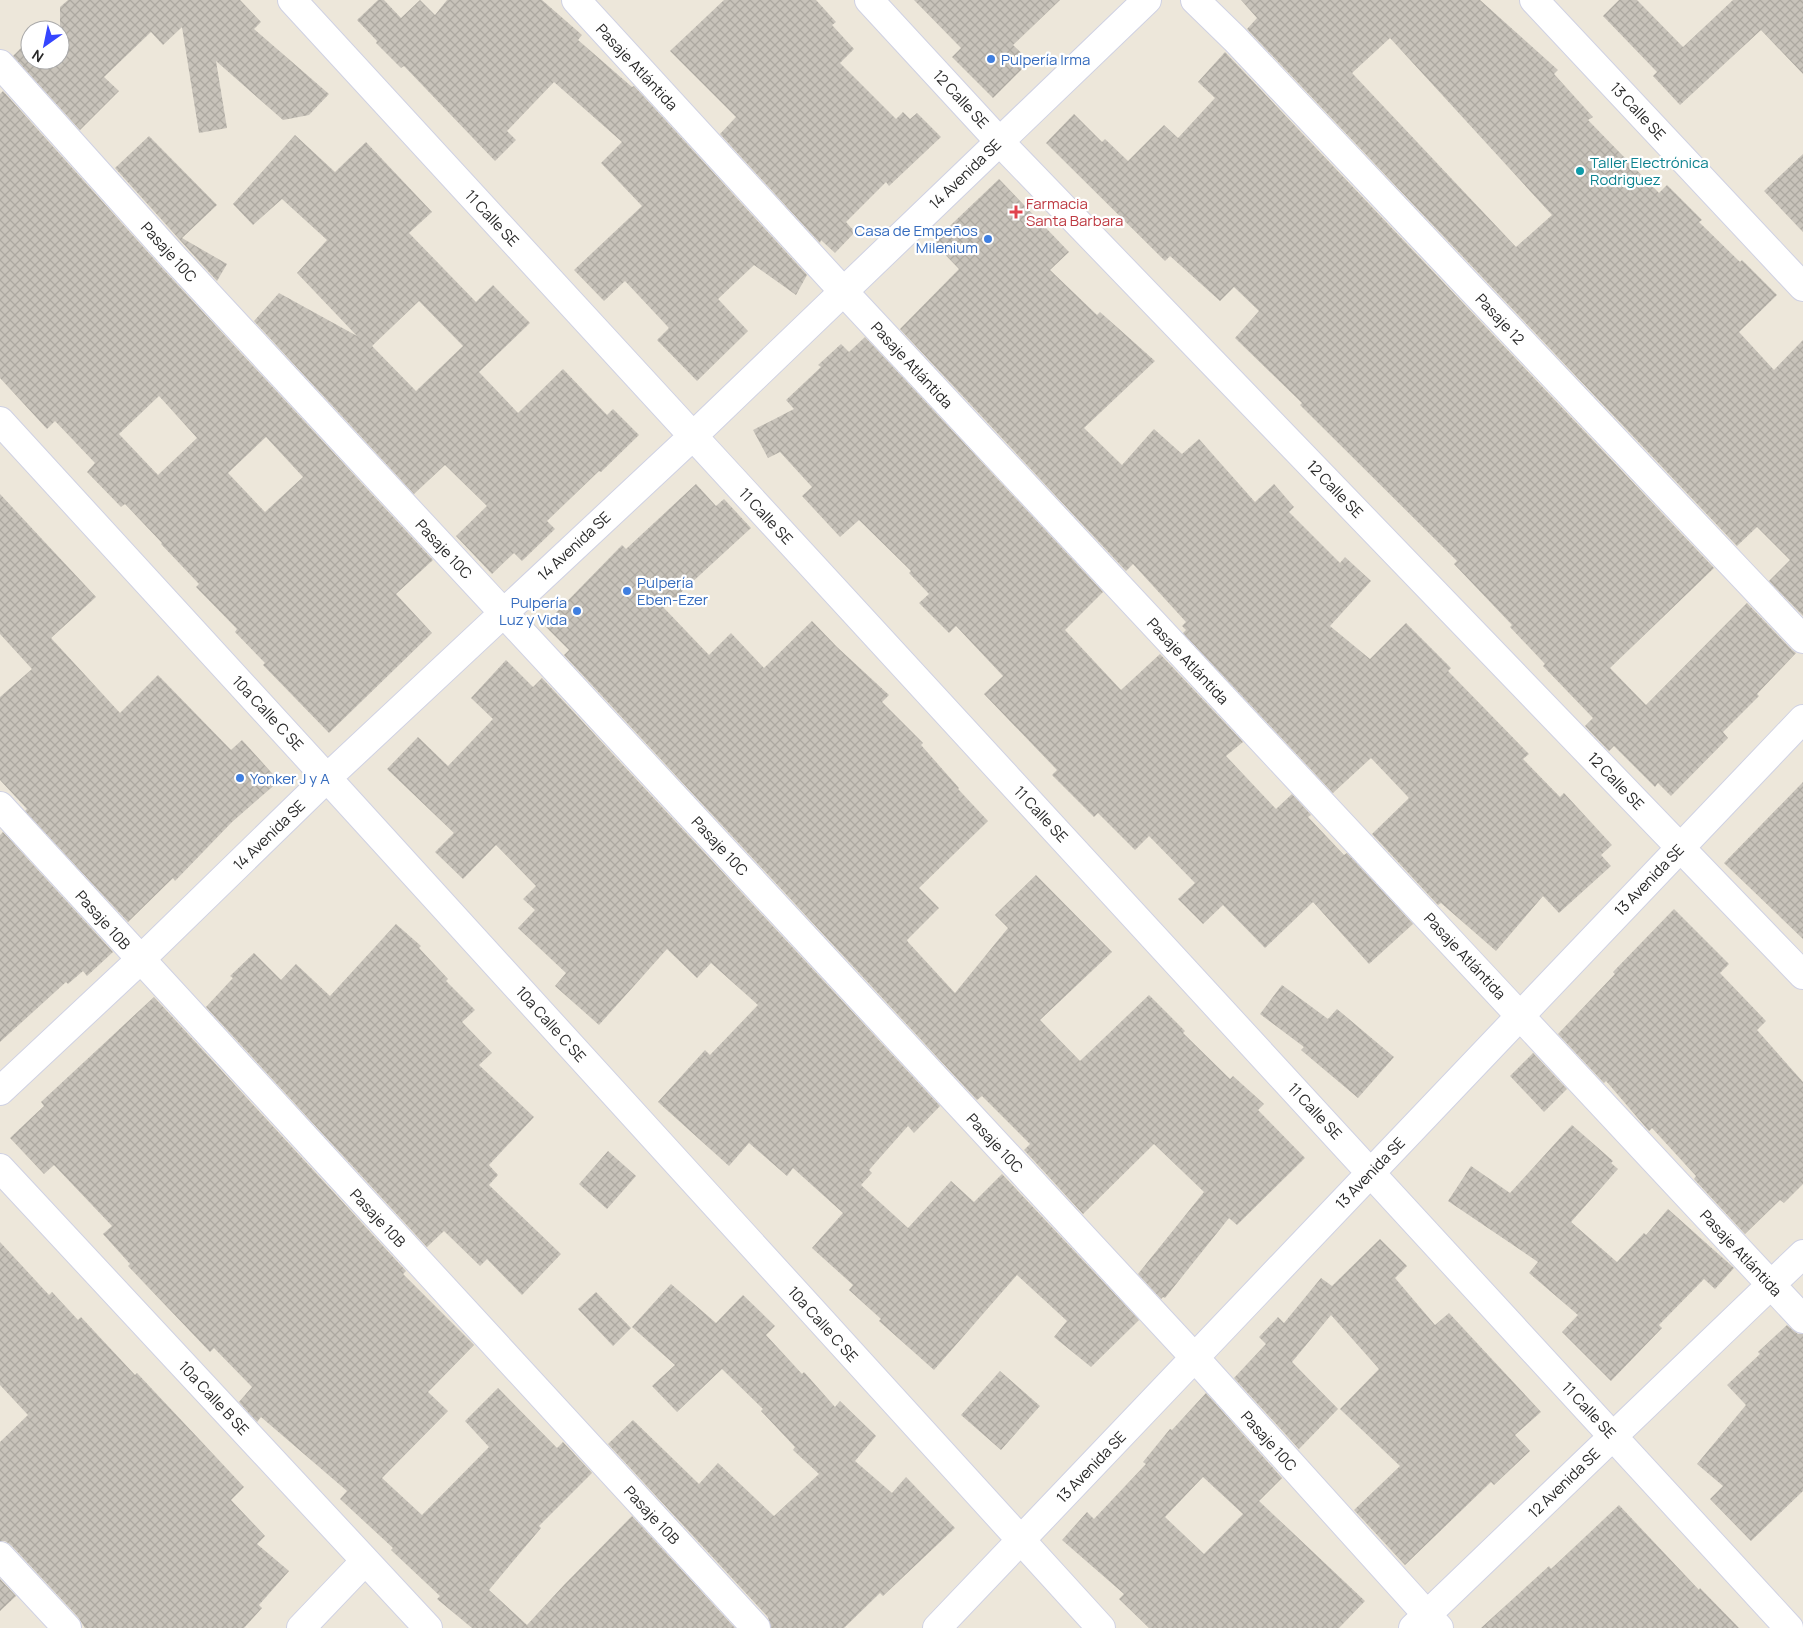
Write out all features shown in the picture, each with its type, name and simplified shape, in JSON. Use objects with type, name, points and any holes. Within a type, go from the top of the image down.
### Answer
[{"type":"street","name":"11 Calle SE","points":[[292,0],[1789,1628]]},
{"type":"street","name":"Pasaje Atlántida","points":[[576,0],[843,292],[1803,1319]]},
{"type":"street","name":"12 Calle SE","points":[[869,0],[999,141],[1803,975]]},
{"type":"street","name":"14 Avenida SE","points":[[0,1091],[140,960],[327,778],[693,436],[1147,0]]},
{"type":"street","name":"Pasaje 12","points":[[1195,0],[1235,39],[1803,639]]},
{"type":"street","name":"13 Calle SE","points":[[1534,0],[1803,287]]},
{"type":"street","name":"Pasaje 10C","points":[[0,64],[175,259],[1194,1358],[1426,1624]]},
{"type":"street","name":"10a Calle C SE","points":[[0,421],[1100,1628]]},
{"type":"street","name":"13 Avenida SE","points":[[937,1628],[1803,719]]},
{"type":"street","name":"Pasaje 10B","points":[[0,806],[756,1628]]},
{"type":"street","name":"10a Calle B SE","points":[[0,1168],[428,1628]]},
{"type":"street","name":"12 Avenida SE","points":[[1426,1624],[1613,1436],[1803,1254]]},
{"type":"street","points":[[0,1556],[67,1628]]},
{"type":"street","points":[[301,1628],[365,1561]]},
{"type":"building","points":[[68,0],[240,0],[261,22],[254,29],[329,94],[309,115],[283,120],[216,61],[227,128],[199,133],[182,27],[163,45],[151,32],[104,77],[119,91],[80,130],[26,70],[70,70],[70,20],[60,20],[60,7]]},
{"type":"building","points":[[378,0],[384,0],[401,18],[420,0],[435,15],[447,0],[542,0],[582,35],[578,40],[632,87],[634,86],[807,275],[796,295],[754,265],[718,299],[748,331],[697,381],[657,340],[669,328],[625,281],[604,301],[574,270],[642,206],[601,163],[622,142],[554,82],[507,131],[516,140],[495,161],[404,66],[401,68],[376,43],[377,41],[357,20]]},
{"type":"building","points":[[724,0],[816,0],[836,22],[832,25],[854,49],[840,63],[896,119],[903,112],[910,119],[917,113],[941,137],[889,186],[886,182],[846,222],[855,232],[835,253],[821,240],[820,243],[720,134],[736,117],[670,51]]},
{"type":"building","points":[[914,0],[1060,0],[1013,45],[1030,61],[993,98],[952,57],[961,48]]},
{"type":"building","points":[[1241,0],[1480,0],[1558,70],[1554,74],[1593,117],[1588,120],[1659,193],[1667,185],[1702,220],[1699,222],[1740,262],[1742,260],[1777,295],[1739,332],[1774,370],[1803,340],[1803,616],[1769,581],[1790,560],[1757,527],[1737,546],[1247,29],[1257,18]],"holes":[[[1390,38],[1552,215],[1516,247],[1352,73]]]},
{"type":"building","points":[[1619,0],[1637,0],[1683,47],[1733,0],[1803,0],[1803,74],[1761,30],[1680,105],[1653,76],[1657,72],[1603,16]]},
{"type":"building","points":[[20,49],[20,64],[13,56]]},
{"type":"building","points":[[1225,52],[1714,568],[1610,668],[1646,705],[1747,603],[1796,653],[1757,694],[1759,696],[1723,732],[1728,738],[1671,796],[1658,783],[1655,787],[1614,746],[1609,751],[1585,726],[1593,718],[1543,666],[1545,664],[1510,627],[1512,625],[1454,564],[1457,561],[1300,405],[1302,403],[1235,338],[1259,311],[1234,287],[1220,301],[1170,256],[1165,261],[1046,143],[1074,114],[1102,142],[1105,139],[1128,161],[1164,125],[1178,138],[1215,98],[1198,82]]},
{"type":"building","points":[[3,91],[163,269],[433,560],[396,594],[432,633],[329,733],[263,665],[265,663],[235,632],[237,629],[196,587],[199,584],[162,543],[125,504],[121,507],[87,472],[95,463],[55,421],[47,429],[0,378],[0,94]],"holes":[[[159,396],[197,438],[158,475],[119,434]],[[266,437],[303,477],[265,512],[228,473]]]},
{"type":"building","points":[[295,135],[335,172],[366,142],[432,212],[409,233],[476,302],[493,285],[530,323],[479,372],[518,413],[563,369],[607,415],[613,409],[639,435],[547,521],[555,529],[522,561],[514,553],[492,574],[456,536],[487,506],[445,465],[414,494],[254,321],[279,293],[357,336],[297,273],[327,240],[282,199],[253,225],[233,204]],"holes":[[[419,301],[463,346],[416,391],[372,346]]]},
{"type":"building","points":[[149,136],[217,205],[182,238],[227,264],[217,281],[115,168]]},
{"type":"building","points":[[1803,154],[1803,232],[1764,191]]},
{"type":"building","points":[[999,179],[1069,252],[1050,270],[1097,315],[1100,312],[1155,361],[1084,428],[1122,465],[1154,429],[1182,454],[1199,439],[1255,502],[1274,484],[1294,507],[1289,512],[1340,563],[1345,557],[1371,581],[1330,626],[1370,659],[1406,623],[1451,668],[1448,671],[1529,754],[1523,759],[1560,797],[1564,793],[1612,845],[1601,855],[1611,866],[1559,913],[1543,896],[1496,951],[1441,903],[1438,905],[1372,834],[1409,798],[1371,758],[1333,793],[1183,633],[1186,630],[1182,626],[1186,622],[1133,564],[1126,571],[900,329],[959,269],[933,242]]},
{"type":"building","points":[[865,337],[1103,592],[1065,630],[1121,690],[1160,654],[1243,742],[1226,756],[1276,809],[1292,794],[1311,815],[1308,817],[1344,855],[1347,853],[1413,924],[1369,964],[1313,902],[1265,948],[1223,905],[1203,924],[1178,899],[1195,883],[1149,836],[1135,850],[1098,813],[1094,817],[1052,775],[1057,770],[984,694],[1003,676],[956,626],[949,633],[919,603],[929,594],[909,573],[911,571],[859,520],[840,537],[802,496],[812,487],[780,452],[768,458],[753,430],[794,409],[786,400],[821,367],[818,365],[841,344],[849,352]]},
{"type":"building","points":[[696,484],[716,506],[724,499],[751,528],[664,608],[709,655],[731,633],[764,668],[812,621],[889,695],[882,702],[923,743],[921,745],[988,821],[919,888],[939,908],[907,940],[908,942],[955,993],[1008,928],[995,915],[1036,875],[1112,952],[1040,1020],[1080,1061],[1149,995],[1185,1031],[1183,1033],[1230,1079],[1233,1076],[1264,1104],[1258,1110],[1305,1158],[1237,1225],[1229,1218],[1165,1298],[1161,1299],[1138,1274],[1204,1192],[1154,1144],[1083,1214],[1024,1150],[1030,1144],[982,1096],[977,1100],[564,655],[569,650],[544,625],[622,545],[626,549]]},
{"type":"building","points":[[0,494],[96,597],[51,638],[120,713],[158,675],[231,750],[242,740],[279,781],[232,822],[175,881],[173,878],[128,922],[25,811],[27,809],[0,780],[0,697],[32,669],[0,634]]},
{"type":"building","points":[[506,660],[533,687],[542,678],[940,1106],[914,1133],[908,1126],[869,1170],[872,1173],[861,1185],[908,1228],[951,1181],[974,1202],[1002,1174],[1139,1320],[1091,1367],[1054,1337],[1067,1321],[1017,1275],[934,1370],[879,1321],[881,1319],[849,1290],[853,1285],[812,1248],[843,1213],[793,1168],[787,1176],[749,1143],[729,1166],[658,1102],[705,1050],[710,1055],[758,1005],[711,963],[697,978],[667,949],[599,1025],[555,986],[566,973],[518,928],[535,910],[523,899],[536,886],[496,845],[463,879],[435,852],[454,833],[387,769],[418,737],[448,766],[493,719],[471,698]]},
{"type":"building","points":[[1803,782],[1803,939],[1724,863]]},
{"type":"building","points":[[3,832],[113,952],[87,976],[83,971],[68,984],[66,982],[0,1042],[0,835]]},
{"type":"building","points":[[1674,909],[1729,964],[1720,973],[1766,1021],[1757,1030],[1803,1082],[1803,1184],[1784,1203],[1780,1200],[1745,1234],[1694,1179],[1696,1176],[1652,1128],[1649,1131],[1606,1081],[1604,1083],[1558,1034],[1615,974],[1613,972]]},
{"type":"building","points":[[396,924],[421,946],[419,948],[448,979],[446,981],[475,1010],[462,1022],[492,1053],[479,1065],[534,1117],[489,1165],[498,1175],[489,1185],[561,1254],[522,1295],[487,1259],[480,1266],[444,1231],[427,1247],[206,1007],[233,978],[230,976],[254,953],[281,980],[296,964],[330,996]]},
{"type":"building","points":[[1282,985],[1328,1019],[1337,1009],[1394,1057],[1358,1098],[1301,1050],[1304,1047],[1260,1014]]},
{"type":"building","points":[[154,997],[406,1271],[403,1274],[474,1345],[428,1392],[448,1411],[382,1478],[422,1515],[489,1447],[465,1421],[498,1388],[557,1448],[563,1442],[592,1473],[539,1526],[541,1528],[489,1590],[527,1625],[632,1516],[735,1628],[472,1628],[437,1599],[440,1596],[391,1550],[393,1548],[340,1499],[347,1491],[261,1417],[257,1422],[239,1402],[252,1387],[214,1348],[210,1352],[128,1266],[130,1264],[103,1234],[112,1226],[54,1165],[44,1174],[10,1138],[44,1106],[41,1102]]},
{"type":"building","points":[[1533,1053],[1567,1089],[1544,1112],[1510,1076]]},
{"type":"building","points":[[1572,1125],[1613,1161],[1611,1163],[1618,1169],[1571,1222],[1617,1262],[1644,1233],[1646,1235],[1668,1209],[1734,1268],[1715,1289],[1704,1279],[1659,1325],[1662,1328],[1611,1381],[1562,1332],[1578,1315],[1529,1273],[1538,1262],[1448,1201],[1471,1166],[1510,1193]]},
{"type":"building","points":[[608,1151],[636,1176],[607,1209],[579,1184]]},
{"type":"building","points":[[1380,1239],[1407,1266],[1395,1278],[1435,1325],[1449,1313],[1541,1412],[1515,1435],[1530,1451],[1494,1485],[1491,1482],[1405,1565],[1354,1510],[1400,1466],[1340,1409],[1379,1369],[1331,1315],[1292,1362],[1338,1409],[1299,1449],[1234,1378],[1266,1344],[1259,1337],[1278,1317],[1284,1323],[1321,1278],[1332,1286]]},
{"type":"building","points":[[0,1242],[49,1295],[52,1292],[78,1320],[81,1317],[135,1375],[137,1373],[244,1487],[231,1500],[265,1536],[257,1544],[289,1571],[259,1605],[262,1608],[244,1628],[85,1628],[78,1617],[11,1545],[5,1541],[0,1541],[0,1442],[28,1415],[0,1385]]},
{"type":"building","points":[[671,1284],[716,1323],[743,1295],[775,1326],[766,1335],[802,1374],[804,1372],[835,1407],[840,1401],[876,1436],[855,1461],[892,1493],[906,1477],[955,1528],[883,1596],[880,1593],[844,1628],[771,1628],[768,1617],[608,1444],[633,1420],[699,1484],[718,1463],[774,1516],[819,1474],[793,1450],[795,1447],[761,1411],[763,1409],[722,1369],[677,1412],[652,1386],[675,1365],[632,1327]]},
{"type":"building","points":[[596,1292],[631,1328],[613,1346],[578,1309]]},
{"type":"building","points":[[1787,1325],[1798,1334],[1803,1334],[1803,1491],[1751,1541],[1710,1499],[1723,1486],[1697,1464],[1746,1405],[1727,1385]]},
{"type":"building","points":[[1000,1371],[1040,1406],[1001,1450],[961,1415]]},
{"type":"building","points":[[1206,1393],[1282,1478],[1259,1501],[1365,1601],[1339,1628],[1149,1628],[1119,1599],[1124,1594],[1062,1540],[1087,1512],[1094,1519],[1146,1464],[1143,1462],[1170,1429],[1172,1430]],"holes":[[[1203,1477],[1243,1514],[1204,1554],[1165,1517]]]},
{"type":"building","points":[[1619,1505],[1699,1590],[1700,1588],[1739,1628],[1481,1628],[1549,1566],[1551,1569]]},
{"type":"building","points":[[0,1579],[16,1596],[0,1611]]},
{"type":"place","name":"Pulpería Irma","points":[[991,59]]},
{"type":"place","name":"Taller Electrónica Rodriguez","points":[[1580,171]]},
{"type":"place","name":"Farmacia Santa Barbara","points":[[1016,212]]},
{"type":"place","name":"Casa de Empeños Milenium","points":[[988,239]]},
{"type":"place","name":"Pulpería Eben-Ezer","points":[[627,591]]},
{"type":"place","name":"Pulpería Luz y Vida","points":[[577,611]]},
{"type":"place","name":"Yonker J y A","points":[[240,778]]}]
